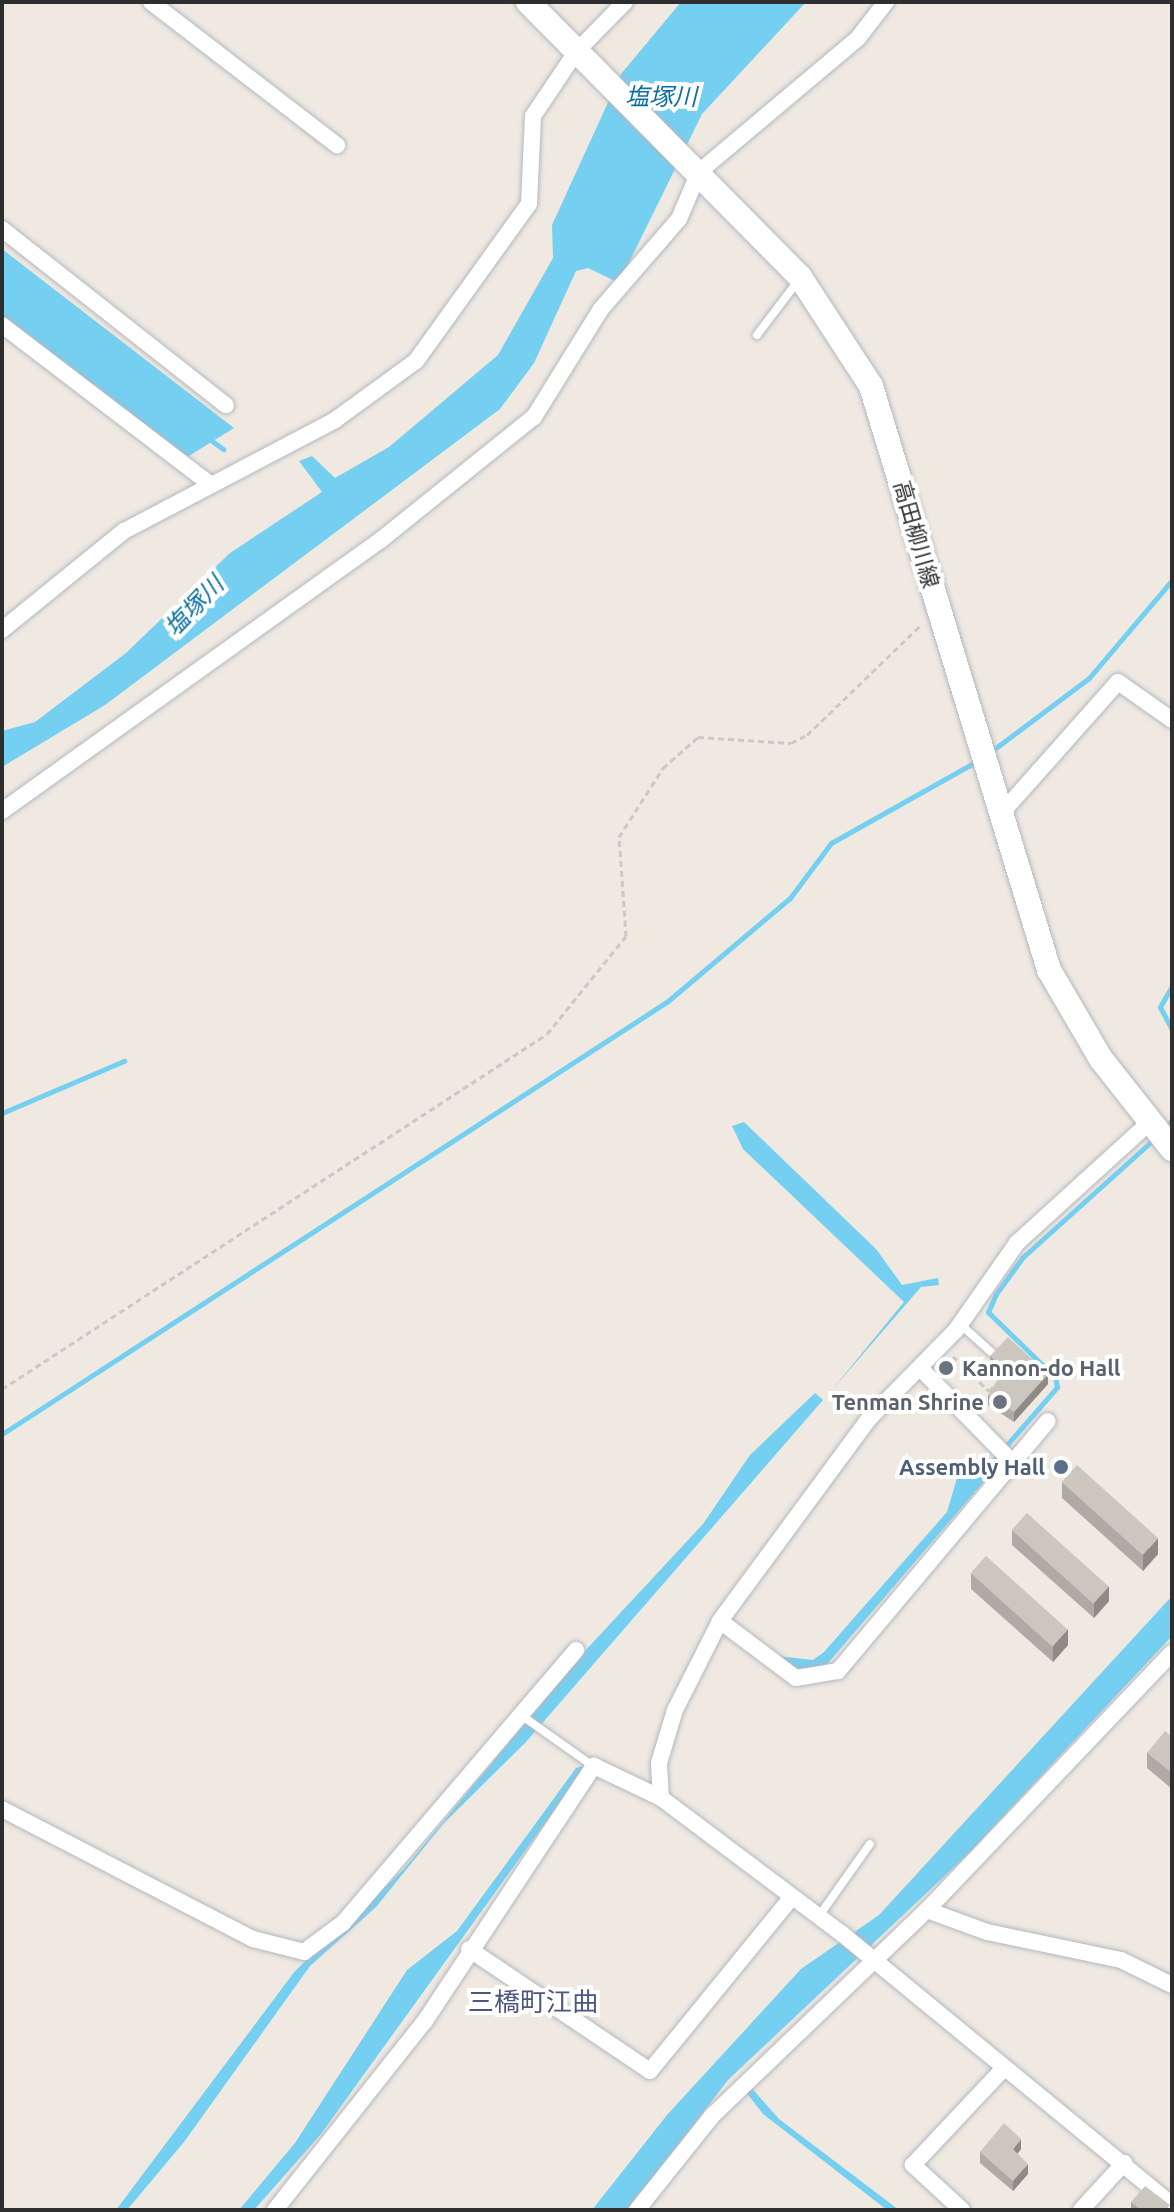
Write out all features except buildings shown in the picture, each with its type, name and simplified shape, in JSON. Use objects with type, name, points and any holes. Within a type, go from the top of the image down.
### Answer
[{"type":"main road","name":"高田柳川線","points":[[528,2],[800,277],[871,386],[999,816],[1063,997],[1161,1135]]},
{"type":"street","points":[[151,2],[337,145]]},
{"type":"street","points":[[2,630],[124,531],[378,392],[443,331],[529,204],[533,116],[625,2]]},
{"type":"street","points":[[2,811],[382,539],[534,417],[601,309],[679,219],[693,166],[858,38],[886,2]]},
{"type":"street","points":[[2,229],[226,405]]},
{"type":"street","points":[[2,325],[211,485]]},
{"type":"street","points":[[999,816],[1118,682],[1172,720]]},
{"type":"street","points":[[661,1798],[659,1763],[675,1710],[720,1621],[868,1420],[921,1369],[960,1324],[1017,1243],[1161,1135]]},
{"type":"street","points":[[921,1369],[1010,1460]]},
{"type":"street","points":[[720,1621],[796,1678],[838,1671],[1010,1460],[1048,1421]]},
{"type":"street","points":[[2,1809],[253,1939],[304,1952],[343,1923],[576,1650]]},
{"type":"street","points":[[637,2210],[712,2116],[927,1910],[1172,1653]]},
{"type":"street","points":[[275,2210],[344,2130],[594,1766],[661,1798],[841,1933],[871,1961],[1124,2163],[1172,2205]]},
{"type":"street","points":[[469,1949],[650,2071],[792,1897]]},
{"type":"street","points":[[927,1910],[987,1932],[1121,1960],[1172,1985]]},
{"type":"street","points":[[962,2210],[913,2165],[1003,2069]]},
{"type":"street","points":[[1081,2210],[1124,2163]]},
{"type":"lane","points":[[757,335],[800,277]]},
{"type":"lane","points":[[960,1324],[991,1352]]},
{"type":"lane","points":[[521,1715],[594,1766]]},
{"type":"lane","points":[[819,1917],[870,1844]]},
{"type":"path","points":[[2,1389],[547,1034],[626,936],[622,825],[673,757],[698,737],[791,743],[807,735],[939,610]]},
{"type":"path","points":[[965,1368],[989,1391],[1000,1380]]},
{"type":"water","name":"塩塚川","points":[[681,2],[806,2],[702,114],[619,283],[588,268],[576,271],[534,363],[500,409],[105,705],[2,767],[2,731],[35,722],[126,653],[230,553],[322,492],[299,461],[312,456],[335,478],[389,447],[498,355],[553,258],[552,225],[621,74]]},
{"type":"water","points":[[2,249],[234,428],[184,459],[2,316]]},
{"type":"water","points":[[744,1122],[876,1249],[902,1285],[938,1278],[939,1285],[921,1287],[831,1391],[904,1302],[743,1149],[732,1126]]},
{"type":"water","points":[[815,1393],[823,1400],[525,1743],[443,1824],[376,1907],[310,1966],[184,2142],[127,2210],[116,2210],[295,1971],[403,1870],[584,1652],[703,1524],[750,1455]]},
{"type":"water","points":[[986,1456],[999,1464],[823,1669],[801,1675],[777,1656],[813,1660],[824,1652],[947,1512],[957,1478]]},
{"type":"water","points":[[1172,1596],[1172,1636],[969,1853],[728,2080],[628,2210],[592,2210],[667,2115],[801,1969],[879,1915]]},
{"type":"water","points":[[587,1765],[321,2134],[254,2210],[239,2210],[295,2143],[407,1970],[457,1931],[576,1768]]},
{"type":"water","points":[[748,2084],[779,2119],[899,2210],[887,2210],[763,2114],[745,2091]]},
{"type":"waterway","points":[[208,438],[223,449]]},
{"type":"waterway","points":[[989,753],[1089,678],[1172,580]]},
{"type":"waterway","points":[[2,1434],[668,1001],[790,898],[831,843],[977,761]]},
{"type":"waterway","points":[[1172,986],[1160,1007],[1172,1030]]},
{"type":"waterway","points":[[2,1113],[124,1061]]},
{"type":"waterway","points":[[1164,1129],[1172,1120]]},
{"type":"waterway","points":[[991,1463],[1057,1387],[1055,1377],[988,1312],[996,1294],[1023,1257],[1154,1139]]},
{"type":"place","name":"Kannon-do Hall","points":[[946,1368]]},
{"type":"place","name":"Tenman Shrine","points":[[1000,1402]]},
{"type":"place","name":"Assembly Hall","points":[[1061,1467]]},
{"type":"district","name":"三橋町江曲","points":[[533,2002]]}]
